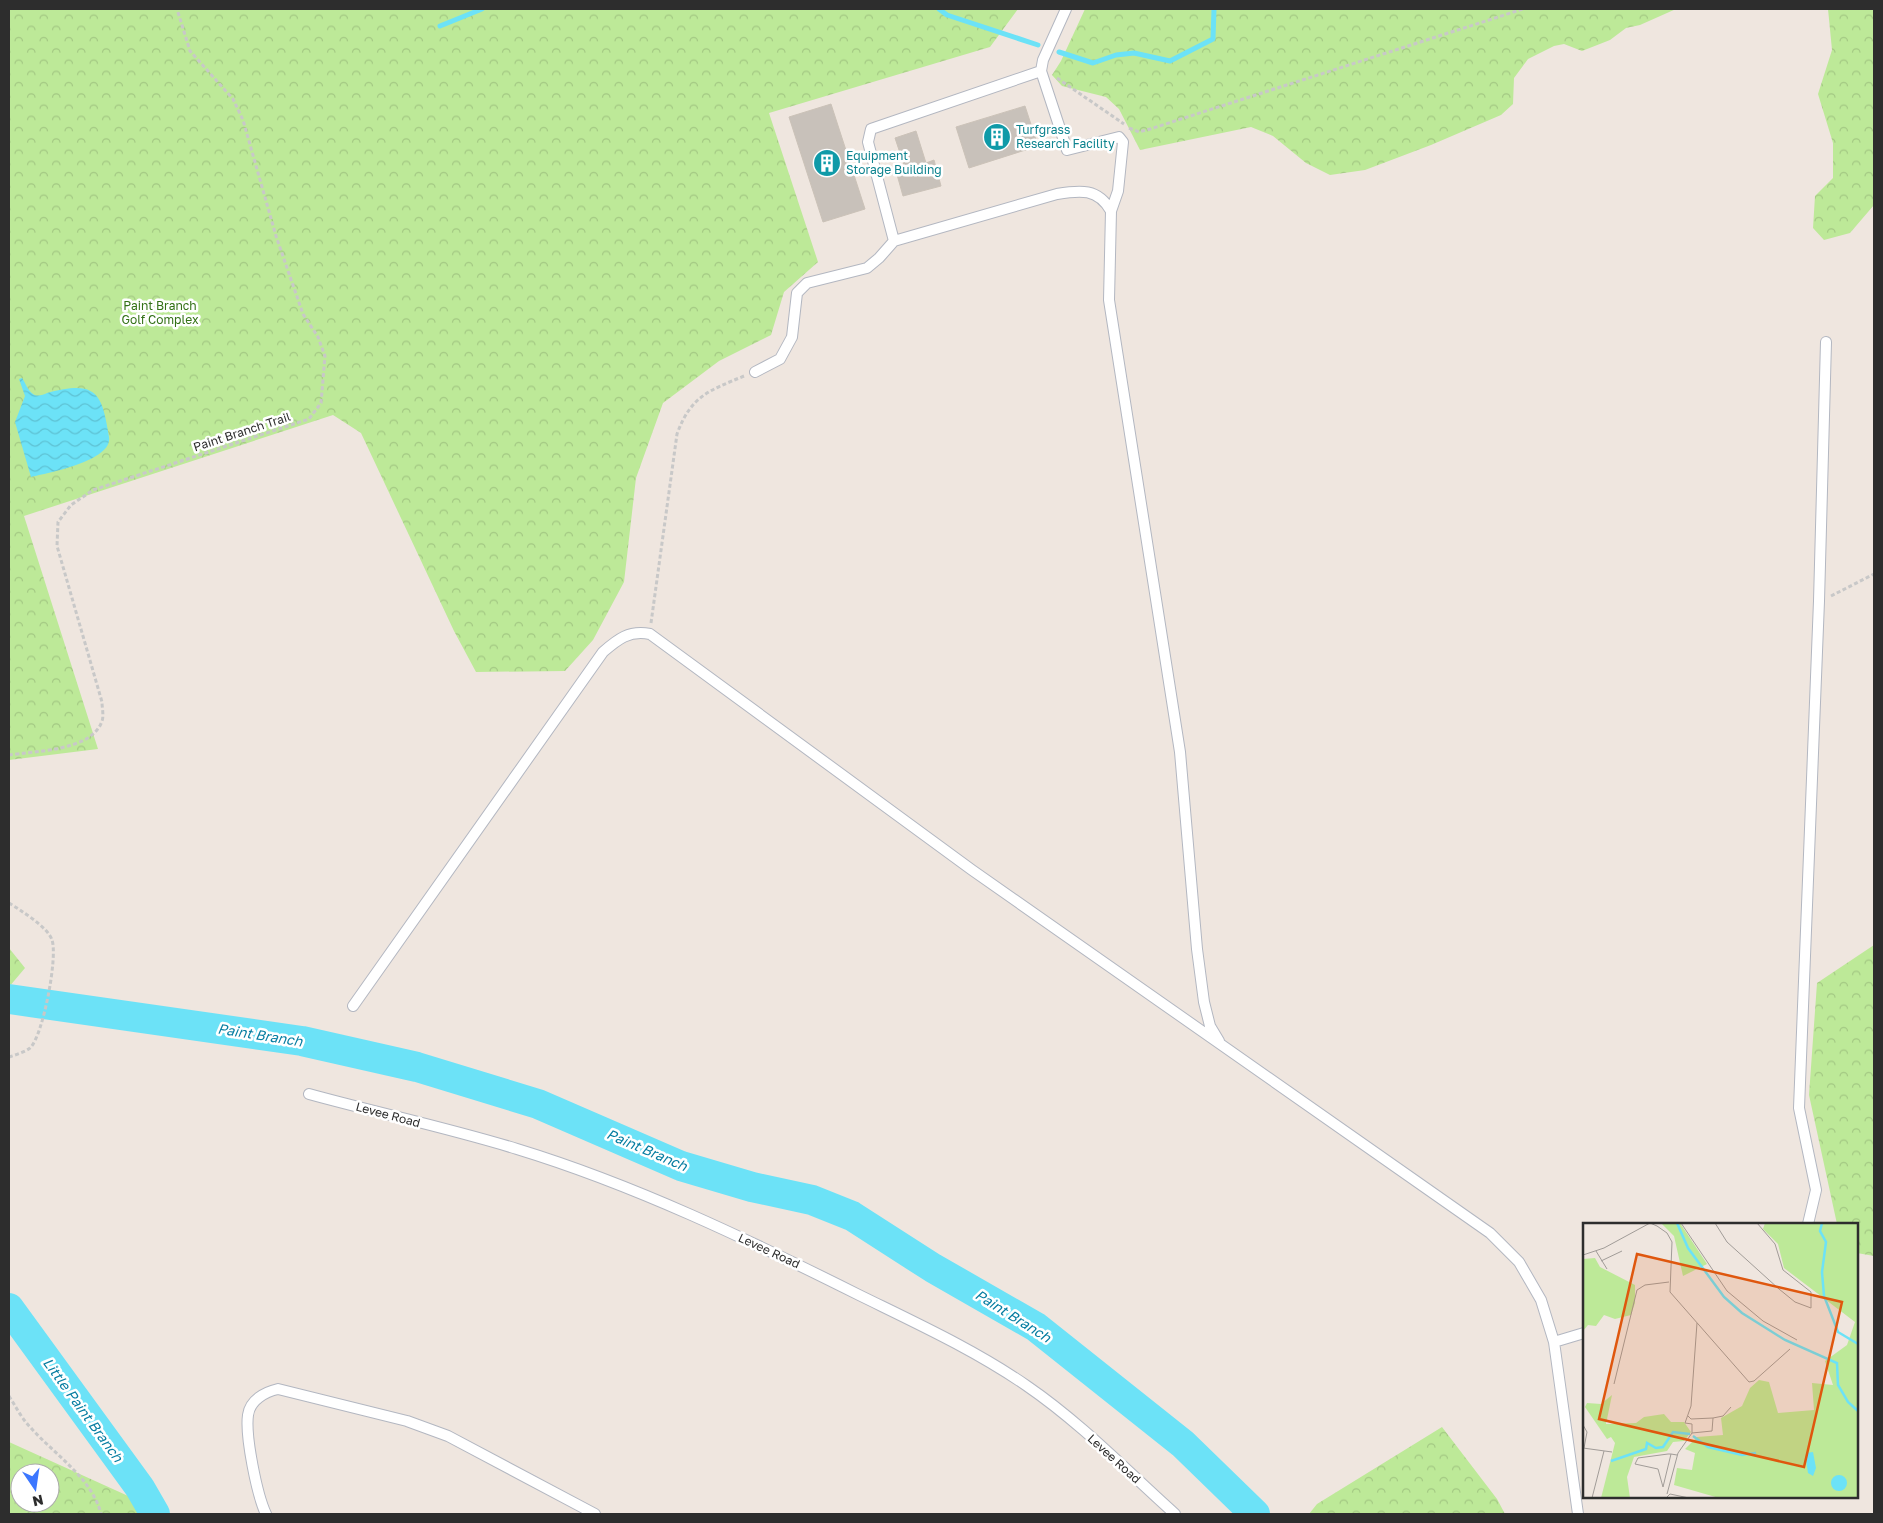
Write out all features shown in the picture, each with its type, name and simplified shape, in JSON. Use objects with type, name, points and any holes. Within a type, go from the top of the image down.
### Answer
[{"type":"lane","points":[[1066,9],[1043,60],[1041,71],[1067,150],[1119,137],[1122,142],[1118,191],[1111,211],[1109,300],[1180,752],[1197,949],[1204,1002],[1210,1026],[1220,1044]]},
{"type":"lane","points":[[894,241],[868,142],[871,129],[1041,71]]},
{"type":"lane","points":[[755,372],[780,359],[792,337],[797,293],[807,283],[867,268],[894,241],[1057,194],[1079,190],[1096,194],[1106,202],[1111,211]]},
{"type":"lane","points":[[1808,1223],[1816,1190],[1799,1108],[1819,601],[1826,342]]},
{"type":"lane","points":[[353,1006],[603,652],[621,636],[637,632],[650,634],[964,864],[1490,1233],[1519,1262],[1541,1300],[1554,1342],[1578,1514]]},
{"type":"lane","name":"Levee Road","points":[[309,1094],[517,1149],[566,1166],[682,1212],[800,1265],[951,1341],[1027,1386],[1112,1457],[1175,1514]]},
{"type":"lane","points":[[1554,1342],[1583,1333]]},
{"type":"lane","points":[[266,1514],[255,1477],[248,1415],[253,1404],[264,1393],[278,1389],[407,1421],[448,1436],[596,1514]]},
{"type":"path","name":"Paint Branch Trail","points":[[9,755],[84,742],[95,733],[103,720],[102,702],[57,546],[58,522],[71,505],[93,490],[309,419],[322,403],[325,356],[318,337],[302,314],[276,236],[242,120],[233,99],[190,51],[177,9]]},
{"type":"path","points":[[1041,71],[1048,72],[1130,128],[1139,132],[1270,92],[1523,9]]},
{"type":"path","points":[[650,634],[677,434],[685,413],[701,397],[719,386],[755,372]]},
{"type":"path","points":[[1819,601],[1874,574]]},
{"type":"path","points":[[9,903],[29,916],[52,938],[55,954],[52,978],[37,1036],[30,1048],[9,1057]]},
{"type":"path","points":[[9,1396],[29,1426],[83,1479],[98,1501],[101,1514]]},
{"type":"green space","name":"Paint Branch Golf Complex","points":[[9,9],[1018,9],[990,47],[769,113],[818,262],[784,292],[771,335],[719,361],[663,403],[636,478],[624,582],[593,640],[565,671],[476,672],[454,631],[361,433],[333,415],[24,516],[98,749],[9,760]]},
{"type":"green space","points":[[1085,9],[1676,9],[1640,25],[1626,28],[1610,40],[1582,51],[1564,44],[1554,46],[1528,59],[1514,78],[1513,104],[1501,115],[1431,145],[1365,170],[1330,175],[1306,163],[1273,136],[1251,127],[1140,150],[1119,109],[1106,97],[1062,86],[1052,75],[1061,61]]},
{"type":"green space","points":[[1828,9],[1874,9],[1874,205],[1850,233],[1824,240],[1813,228],[1815,196],[1833,178],[1833,143],[1818,94],[1832,50]]},
{"type":"green space","points":[[1874,945],[1874,1256],[1858,1253],[1858,1223],[1837,1223],[1809,1095],[1817,983]]},
{"type":"green space","points":[[9,948],[25,968],[9,987]]},
{"type":"green space","points":[[1442,1427],[1497,1499],[1505,1514],[1309,1514],[1317,1504]]},
{"type":"green space","points":[[9,1442],[55,1463],[10,1463],[10,1513],[60,1513],[60,1465],[168,1514],[9,1514]]},
{"type":"water","points":[[22,378],[30,391],[36,395],[76,388],[86,389],[94,393],[103,409],[109,437],[107,445],[101,453],[64,469],[31,477],[15,422],[25,396],[19,379]]},
{"type":"building","name":"Equipment Storage Building","points":[[831,104],[865,209],[823,222],[789,117]]},
{"type":"building","name":"Turfgrass Research Facility","points":[[1025,106],[1038,146],[969,168],[956,127]]},
{"type":"building","points":[[916,131],[926,163],[934,160],[941,186],[903,196],[896,171],[905,168],[895,138]]},
{"type":"waterway","points":[[440,26],[482,9]]},
{"type":"waterway","points":[[939,9],[947,15],[1038,45]]},
{"type":"waterway","points":[[1059,52],[1093,63],[1116,55],[1134,53],[1170,61],[1213,39],[1214,9]]},
{"type":"waterway","name":"Paint Branch","points":[[9,999],[302,1041],[417,1067],[538,1104],[681,1166],[752,1187],[812,1200],[852,1216],[933,1268],[1036,1327],[1183,1444],[1255,1514]]},
{"type":"waterway","name":"Little Paint Branch","points":[[9,1308],[140,1488],[155,1514]]},
{"type":"place","name":"Turfgrass Research Facility","points":[[997,137]]},
{"type":"place","name":"Equipment Storage Building","points":[[827,163]]}]
